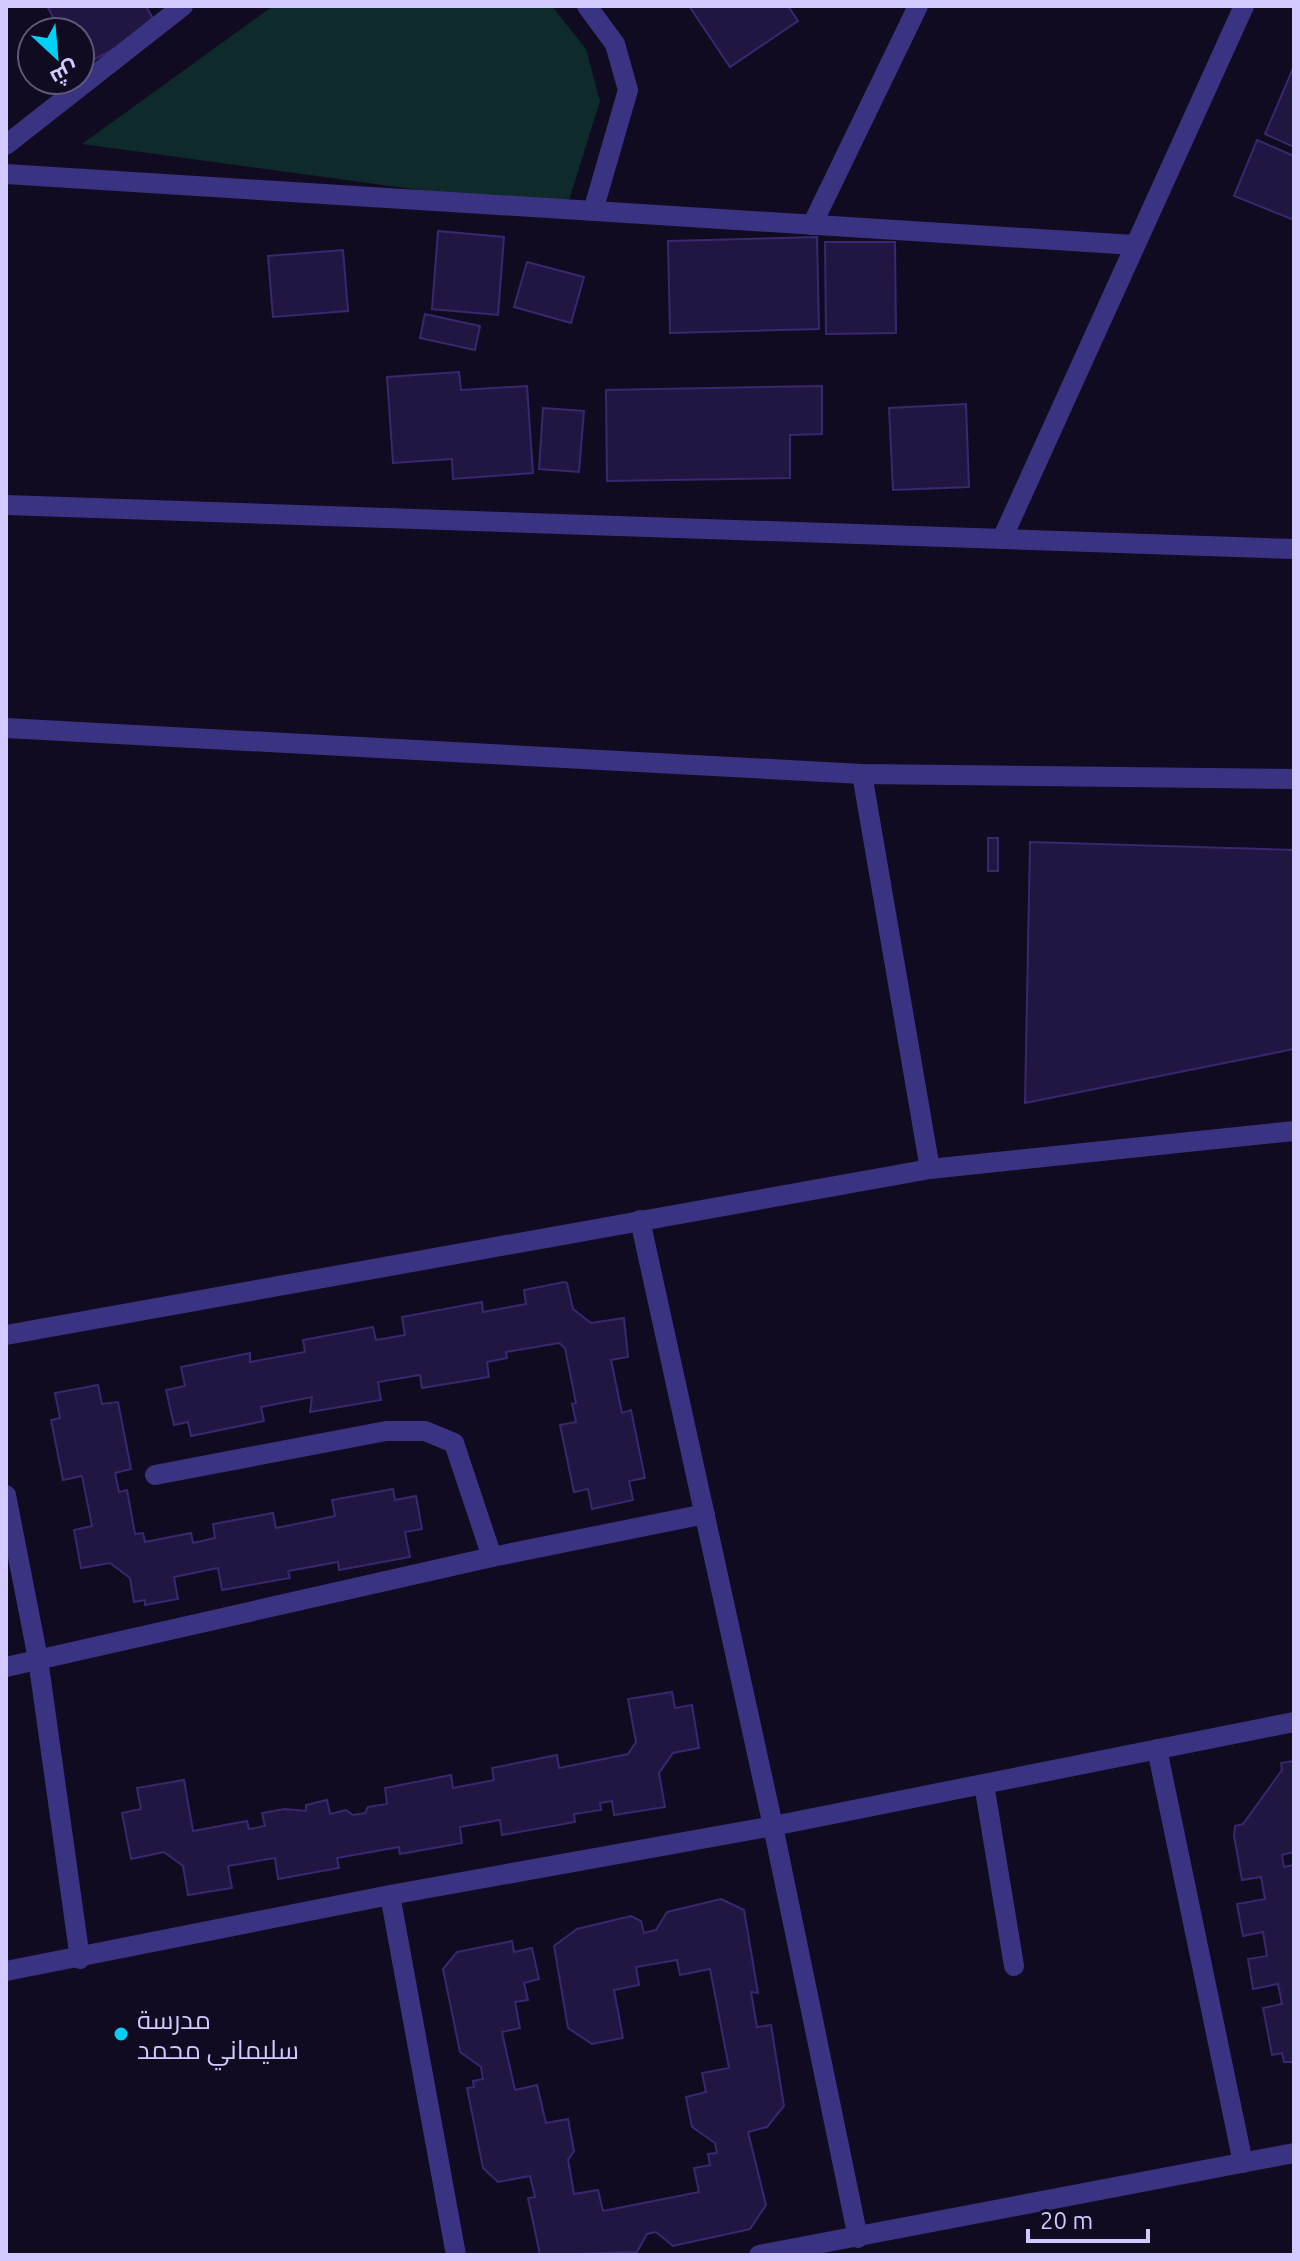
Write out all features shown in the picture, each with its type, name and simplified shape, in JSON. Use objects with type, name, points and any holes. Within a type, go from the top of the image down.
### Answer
[{"type":"street","points":[[6,145],[183,6]]},
{"type":"street","points":[[587,6],[615,44],[628,90],[593,211]]},
{"type":"street","points":[[812,225],[918,6]]},
{"type":"street","points":[[1002,539],[1244,6]]},
{"type":"street","points":[[6,174],[1134,245]]},
{"type":"street","points":[[6,505],[1294,549]]},
{"type":"street","points":[[6,728],[862,774],[1294,779]]},
{"type":"street","points":[[862,774],[930,1169]]},
{"type":"street","points":[[6,1335],[930,1169],[1294,1131]]},
{"type":"street","points":[[640,1220],[773,1826],[858,2238]]},
{"type":"street","points":[[155,1475],[386,1431],[425,1431],[454,1443],[492,1557]]},
{"type":"street","points":[[6,1495],[38,1659],[80,1959]]},
{"type":"street","points":[[6,1667],[492,1557],[705,1514]]},
{"type":"street","points":[[6,1971],[80,1959],[390,1895],[773,1826],[1294,1722]]},
{"type":"street","points":[[1157,1749],[1243,2163]]},
{"type":"street","points":[[984,1784],[1014,1966]]},
{"type":"street","points":[[390,1895],[456,2255]]},
{"type":"street","points":[[759,2255],[1294,2153]]},
{"type":"green space","points":[[273,6],[552,6],[586,49],[600,101],[566,210],[82,144]]},
{"type":"building","points":[[47,6],[146,6],[157,26],[96,58],[96,16],[52,16]]},
{"type":"building","points":[[689,6],[788,6],[798,21],[730,67]]},
{"type":"building","points":[[1294,66],[1294,147],[1265,134]]},
{"type":"building","points":[[1257,140],[1294,156],[1294,220],[1234,196]]},
{"type":"building","points":[[438,231],[504,237],[498,315],[432,309]]},
{"type":"building","points":[[817,237],[819,329],[670,333],[668,241]]},
{"type":"building","points":[[825,242],[895,242],[896,333],[826,334]]},
{"type":"building","points":[[343,250],[348,311],[273,317],[268,256]]},
{"type":"building","points":[[527,262],[584,277],[571,323],[514,307]]},
{"type":"building","points":[[425,314],[480,326],[475,350],[420,338]]},
{"type":"building","points":[[459,372],[461,390],[527,386],[533,473],[453,479],[452,459],[393,463],[387,377]]},
{"type":"building","points":[[822,386],[822,434],[790,435],[790,478],[607,481],[606,390]]},
{"type":"building","points":[[966,404],[969,487],[893,490],[889,408]]},
{"type":"building","points":[[543,408],[584,411],[579,472],[539,469]]},
{"type":"building","points":[[988,838],[998,838],[998,871],[988,871]]},
{"type":"building","points":[[1030,842],[1294,850],[1294,1049],[1025,1103]]},
{"type":"building","points":[[567,1283],[573,1309],[591,1323],[624,1318],[628,1357],[611,1360],[622,1413],[631,1410],[645,1478],[629,1481],[633,1500],[592,1509],[588,1489],[574,1492],[560,1425],[576,1422],[572,1404],[576,1403],[565,1348],[559,1343],[506,1352],[507,1358],[487,1362],[489,1377],[422,1388],[420,1375],[378,1382],[381,1400],[310,1412],[312,1397],[261,1407],[264,1421],[191,1436],[188,1422],[174,1425],[166,1390],[185,1386],[181,1367],[250,1353],[250,1362],[305,1352],[303,1340],[373,1327],[376,1340],[405,1335],[402,1317],[482,1302],[483,1312],[526,1304],[524,1290]]},
{"type":"building","points":[[98,1385],[102,1404],[118,1402],[131,1469],[115,1473],[119,1492],[127,1490],[135,1534],[143,1533],[145,1542],[191,1533],[193,1543],[215,1538],[213,1524],[273,1513],[276,1528],[335,1516],[332,1500],[393,1489],[395,1500],[416,1496],[422,1529],[405,1532],[410,1557],[339,1570],[338,1562],[288,1571],[290,1578],[222,1590],[218,1568],[174,1577],[178,1599],[145,1605],[145,1600],[134,1602],[130,1578],[110,1563],[81,1568],[74,1530],[92,1526],[82,1476],[63,1480],[51,1420],[60,1418],[55,1393]]},
{"type":"building","points":[[672,1692],[675,1708],[692,1705],[699,1748],[673,1753],[659,1773],[665,1807],[614,1815],[612,1801],[600,1803],[601,1810],[574,1814],[575,1822],[502,1835],[500,1820],[460,1827],[462,1843],[400,1854],[399,1847],[337,1858],[339,1868],[278,1879],[275,1858],[228,1866],[232,1888],[188,1895],[183,1866],[164,1852],[131,1859],[122,1813],[141,1809],[137,1788],[184,1780],[193,1831],[247,1821],[249,1829],[265,1826],[262,1813],[285,1809],[306,1811],[306,1805],[327,1800],[330,1814],[346,1810],[353,1815],[365,1813],[368,1807],[387,1804],[385,1788],[451,1775],[453,1788],[494,1780],[492,1768],[557,1755],[559,1768],[628,1754],[636,1742],[628,1699]]},
{"type":"building","points":[[1294,1761],[1294,1852],[1282,1855],[1284,1867],[1294,1865],[1294,2062],[1284,2062],[1282,2053],[1272,2055],[1263,2008],[1282,2004],[1278,1984],[1253,1989],[1248,1959],[1267,1956],[1263,1932],[1243,1936],[1237,1904],[1265,1899],[1261,1877],[1242,1880],[1234,1836],[1235,1826],[1243,1824],[1282,1770],[1281,1763]]},
{"type":"building","points":[[721,1899],[744,1910],[758,1993],[751,1992],[757,2027],[771,2025],[784,2106],[767,2127],[748,2132],[766,2205],[750,2229],[673,2246],[656,2232],[647,2234],[637,2252],[540,2255],[528,2198],[535,2197],[530,2176],[498,2182],[483,2168],[467,2088],[474,2087],[473,2081],[483,2079],[481,2067],[460,2052],[443,1969],[457,1952],[512,1941],[514,1952],[532,1948],[539,1979],[524,1983],[528,2000],[515,2002],[520,2028],[502,2032],[515,2090],[537,2085],[546,2123],[568,2119],[574,2151],[568,2160],[574,2194],[598,2190],[603,2211],[699,2192],[694,2168],[710,2165],[708,2154],[717,2153],[715,2143],[692,2127],[686,2097],[706,2092],[702,2073],[729,2068],[710,1969],[680,1975],[677,1960],[636,1967],[639,1985],[614,1990],[623,2038],[592,2044],[568,2028],[554,1946],[577,1929],[631,1916],[641,1921],[644,1933],[656,1930],[667,1912]]},
{"type":"place","name":"مدرسة سليماني محمد","points":[[121,2034]]}]
